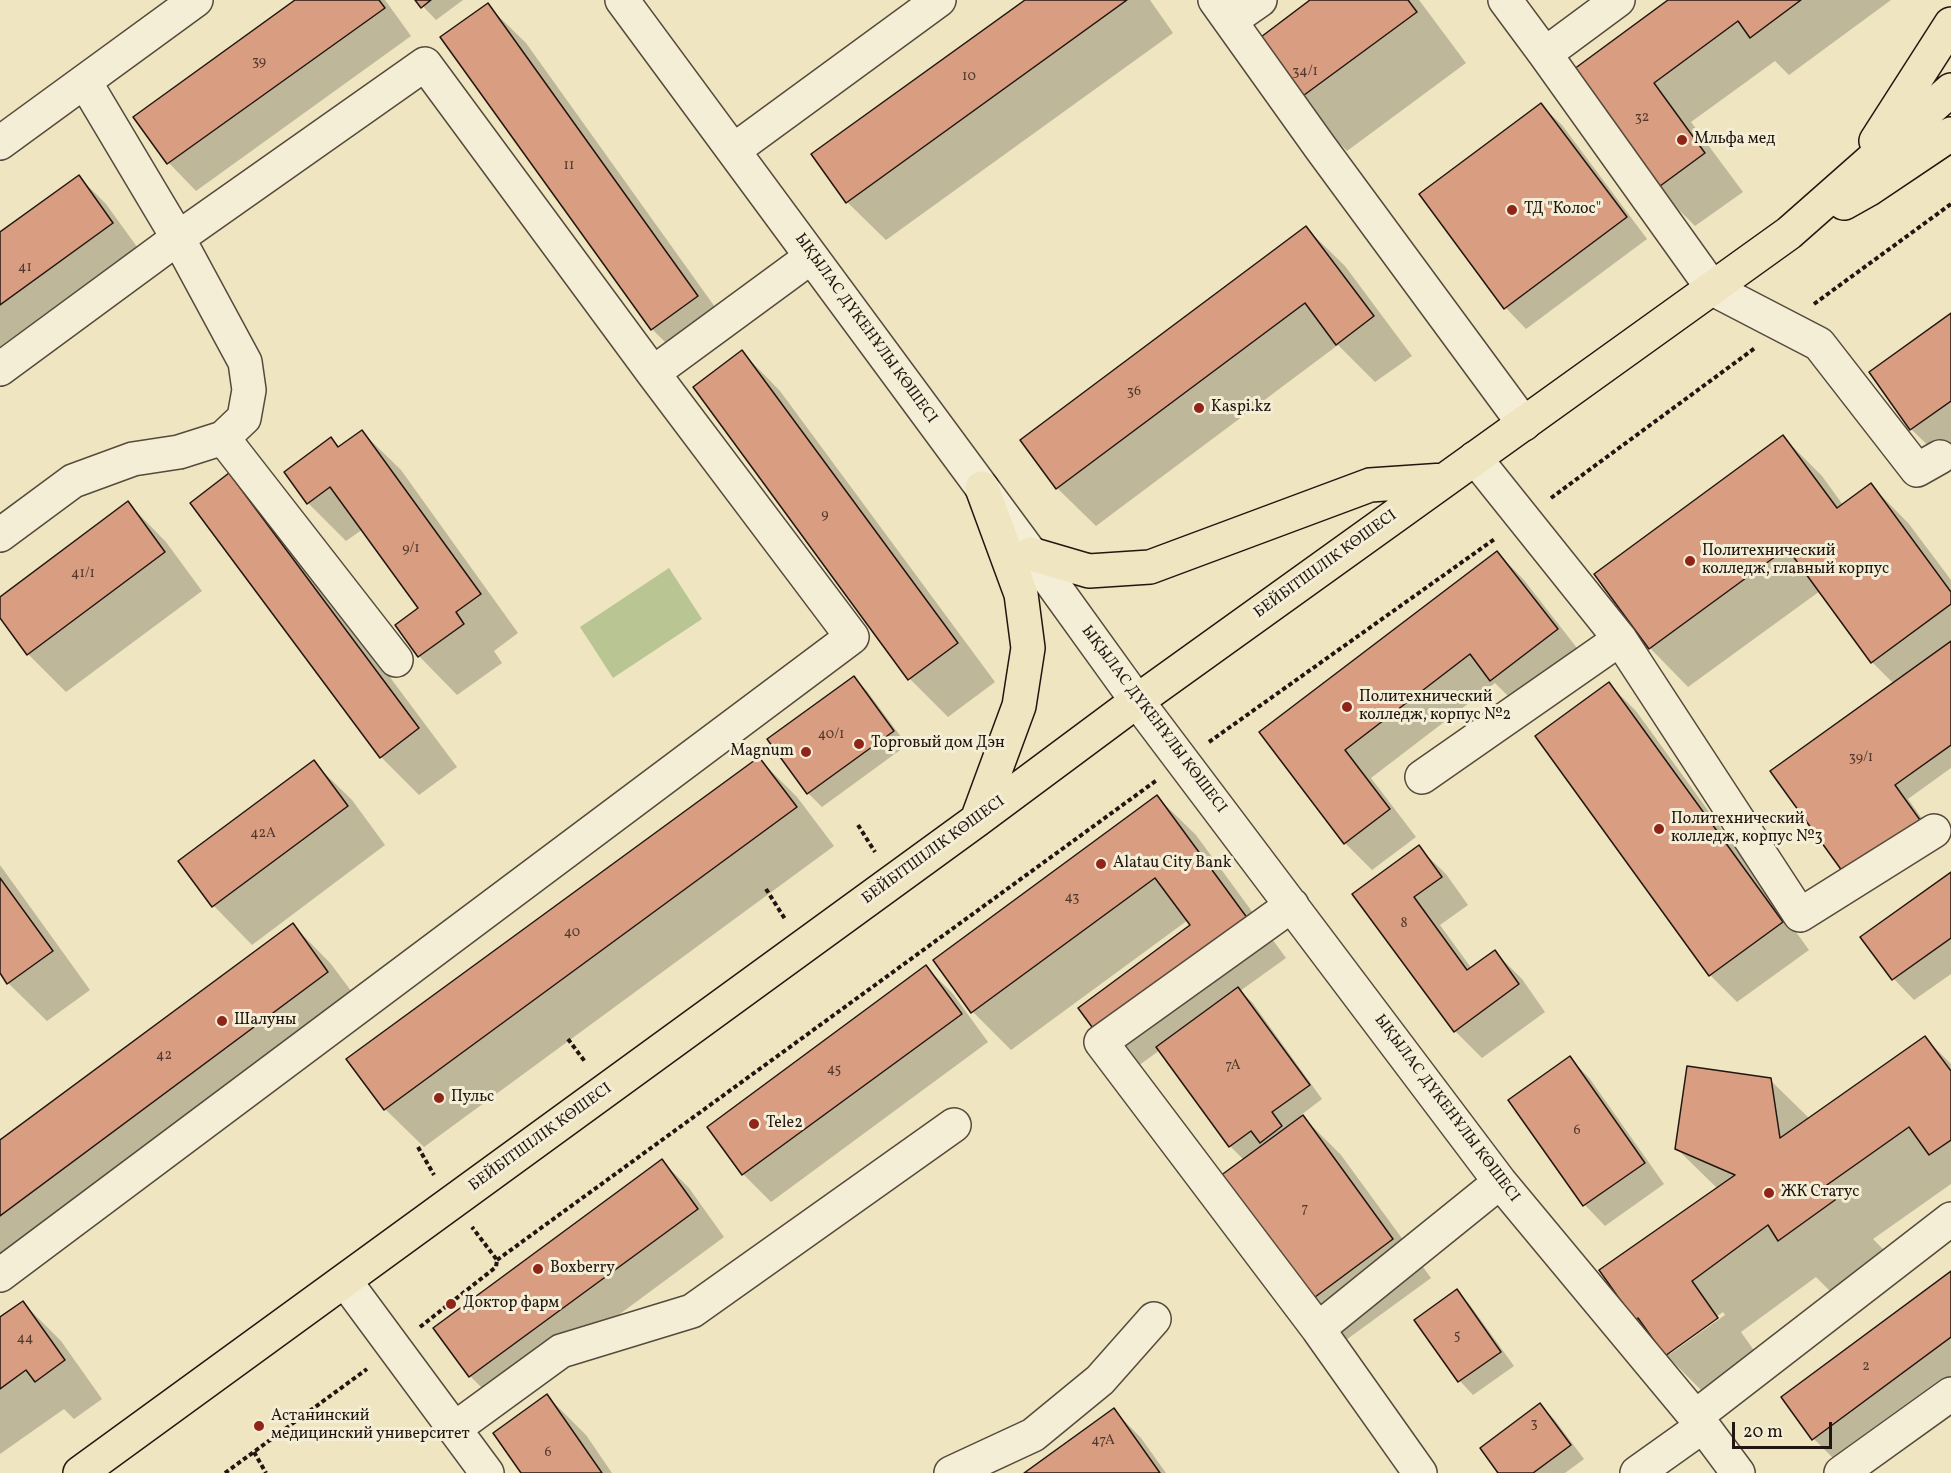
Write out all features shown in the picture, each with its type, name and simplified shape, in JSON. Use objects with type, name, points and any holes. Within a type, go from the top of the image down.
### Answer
[{"type":"main road","points":[[1863,181],[1951,24]]},
{"type":"main road","name":"БЕЙБІТШІЛІК КӨШЕСІ","points":[[1863,181],[1951,90]]},
{"type":"main road","name":"БЕЙБІТШІЛІК КӨШЕСІ","points":[[80,1473],[1137,701],[1789,233],[1863,181],[1951,134]]},
{"type":"main road","points":[[1863,181],[1951,157]]},
{"type":"main road","points":[[1031,554],[1089,571],[1150,567],[1370,485],[1444,480]]},
{"type":"main road","points":[[977,820],[1018,706],[1028,648],[1021,594],[982,488]]},
{"type":"street","points":[[0,143],[196,0]]},
{"type":"street","name":"ЫҚЫЛАС ДҮКЕНҰЛЫ КӨШЕСІ","points":[[622,0],[1137,701],[1500,1182],[1699,1422],[1738,1473]]},
{"type":"street","points":[[734,150],[939,0]]},
{"type":"street","points":[[1260,0],[1222,11],[1524,424]]},
{"type":"street","points":[[1505,0],[1713,289],[1819,344],[1917,470],[1940,457]]},
{"type":"street","points":[[1545,54],[1618,0]]},
{"type":"street","points":[[0,369],[178,238],[425,64],[653,373],[852,637],[0,1275]]},
{"type":"street","points":[[0,535],[73,481],[133,459],[179,452],[223,438],[244,418],[249,390],[244,362],[178,238],[84,82]]},
{"type":"street","points":[[653,373],[812,257]]},
{"type":"street","points":[[223,438],[396,660]]},
{"type":"street","points":[[1475,458],[1620,639],[1800,915],[1934,831]]},
{"type":"street","points":[[1422,777],[1620,639]]},
{"type":"street","points":[[1292,905],[1101,1042],[1318,1329],[1420,1473]]},
{"type":"street","points":[[454,1429],[561,1351],[692,1311],[954,1125]]},
{"type":"street","points":[[1318,1329],[1500,1182]]},
{"type":"street","points":[[1637,1473],[1951,1219]]},
{"type":"street","points":[[345,1281],[488,1473]]},
{"type":"street","points":[[951,1473],[1033,1435],[1100,1380],[1154,1319]]},
{"type":"street","points":[[1841,1473],[1951,1394]]},
{"type":"path","points":[[497,1260],[1183,761],[1523,518],[1951,204]]},
{"type":"path","points":[[255,1452],[266,1473]]},
{"type":"green space","points":[[669,568],[702,619],[613,678],[580,627]]},
{"type":"building","points":[[295,0],[379,0],[385,8],[167,164],[133,117]]},
{"type":"building","points":[[415,0],[431,0],[421,8]]},
{"type":"building","points":[[1025,0],[1127,0],[846,203],[811,154]]},
{"type":"building","points":[[1310,0],[1408,0],[1417,12],[1296,101],[1253,43]]},
{"type":"building","points":[[1668,0],[1801,0],[1750,38],[1738,21],[1654,83],[1705,153],[1656,189],[1570,72]]},
{"type":"building","points":[[488,3],[698,296],[651,330],[440,37]]},
{"type":"building","points":[[1541,103],[1627,217],[1504,309],[1419,194]]},
{"type":"building","points":[[79,175],[113,223],[0,305],[0,232]]},
{"type":"building","points":[[1306,226],[1374,316],[1336,345],[1305,303],[1056,489],[1020,440]]},
{"type":"building","points":[[1951,313],[1951,401],[1910,430],[1869,372]]},
{"type":"building","points":[[742,350],[958,643],[908,680],[693,387]]},
{"type":"building","points":[[362,430],[481,594],[456,612],[464,624],[418,657],[395,625],[418,608],[330,487],[307,504],[284,472],[331,437],[338,447]]},
{"type":"building","name":"Политехнический колледж, главный корпус","points":[[1783,435],[1837,508],[1871,483],[1951,592],[1951,604],[1871,663],[1787,548],[1649,649],[1594,574]]},
{"type":"building","points":[[229,473],[419,728],[380,758],[190,503]]},
{"type":"building","points":[[128,501],[165,552],[27,655],[0,618],[0,597]]},
{"type":"building","name":"Политехнический колледж, корпус №2","points":[[1497,551],[1558,629],[1490,681],[1470,654],[1345,750],[1390,809],[1344,844],[1259,732]]},
{"type":"building","points":[[1951,641],[1951,745],[1895,785],[1920,820],[1845,875],[1770,771]]},
{"type":"building","points":[[854,676],[894,731],[807,794],[767,739]]},
{"type":"building","name":"Политехнический колледж, корпус №3","points":[[1609,682],[1783,922],[1709,976],[1535,736]]},
{"type":"building","points":[[759,757],[797,807],[384,1110],[346,1059]]},
{"type":"building","points":[[314,760],[348,806],[212,907],[178,861]]},
{"type":"building","points":[[1157,795],[1248,919],[1095,1031],[1078,1008],[1190,925],[1155,878],[971,1013],[933,960]]},
{"type":"building","points":[[1419,845],[1442,877],[1414,897],[1467,970],[1495,950],[1519,984],[1454,1032],[1352,894]]},
{"type":"building","points":[[1951,872],[1951,938],[1892,980],[1860,937]]},
{"type":"building","points":[[0,878],[53,951],[7,984],[0,973]]},
{"type":"building","points":[[293,923],[328,972],[0,1216],[0,1140]]},
{"type":"building","points":[[926,965],[962,1014],[742,1175],[707,1127]]},
{"type":"building","points":[[1238,987],[1310,1085],[1272,1112],[1282,1126],[1260,1143],[1251,1131],[1229,1147],[1156,1047]]},
{"type":"building","name":"ЖК Статус","points":[[1925,1036],[1951,1071],[1951,1140],[1929,1155],[1909,1127],[1824,1187],[1835,1200],[1778,1241],[1768,1225],[1692,1281],[1718,1318],[1665,1356],[1638,1318],[1635,1321],[1599,1270],[1735,1175],[1675,1149],[1687,1066],[1771,1078],[1780,1138]]},
{"type":"building","points":[[1570,1056],[1645,1163],[1583,1206],[1508,1100]]},
{"type":"building","points":[[1303,1115],[1393,1239],[1307,1303],[1216,1179]]},
{"type":"building","points":[[662,1159],[698,1209],[469,1377],[433,1328]]},
{"type":"building","points":[[1951,1271],[1951,1337],[1812,1440],[1781,1397]]},
{"type":"building","points":[[1457,1289],[1501,1352],[1458,1382],[1414,1320]]},
{"type":"building","points":[[23,1301],[65,1360],[35,1382],[26,1370],[0,1389],[0,1317]]},
{"type":"building","points":[[547,1394],[602,1473],[521,1473],[493,1433]]},
{"type":"building","points":[[1540,1403],[1571,1445],[1533,1473],[1498,1473],[1480,1448]]},
{"type":"building","points":[[1114,1408],[1160,1473],[1024,1473]]},
{"type":"place","name":"Мльфа мед","points":[[1682,140]]},
{"type":"place","name":"ТД \"Колос\"","points":[[1512,210]]},
{"type":"place","name":"Kaspi.kz","points":[[1199,408]]},
{"type":"place","name":"Политехнический колледж, главный корпус","points":[[1690,561]]},
{"type":"place","name":"Политехнический колледж, корпус №2","points":[[1347,707]]},
{"type":"place","name":"Торговый дом Дэн","points":[[859,744]]},
{"type":"place","name":"Magnum","points":[[806,752]]},
{"type":"place","name":"Политехнический колледж, корпус №3","points":[[1659,829]]},
{"type":"place","name":"Alatau City Bank","points":[[1101,864]]},
{"type":"place","name":"Шалуны","points":[[222,1021]]},
{"type":"place","name":"Пульс","points":[[439,1098]]},
{"type":"place","name":"Tele2","points":[[754,1124]]},
{"type":"place","name":"ЖК Статус","points":[[1769,1193]]},
{"type":"place","name":"Boxberry","points":[[538,1269]]},
{"type":"place","name":"Доктор фарм","points":[[451,1304]]},
{"type":"place","name":"Астанинский медицинский университет","points":[[259,1426]]}]
